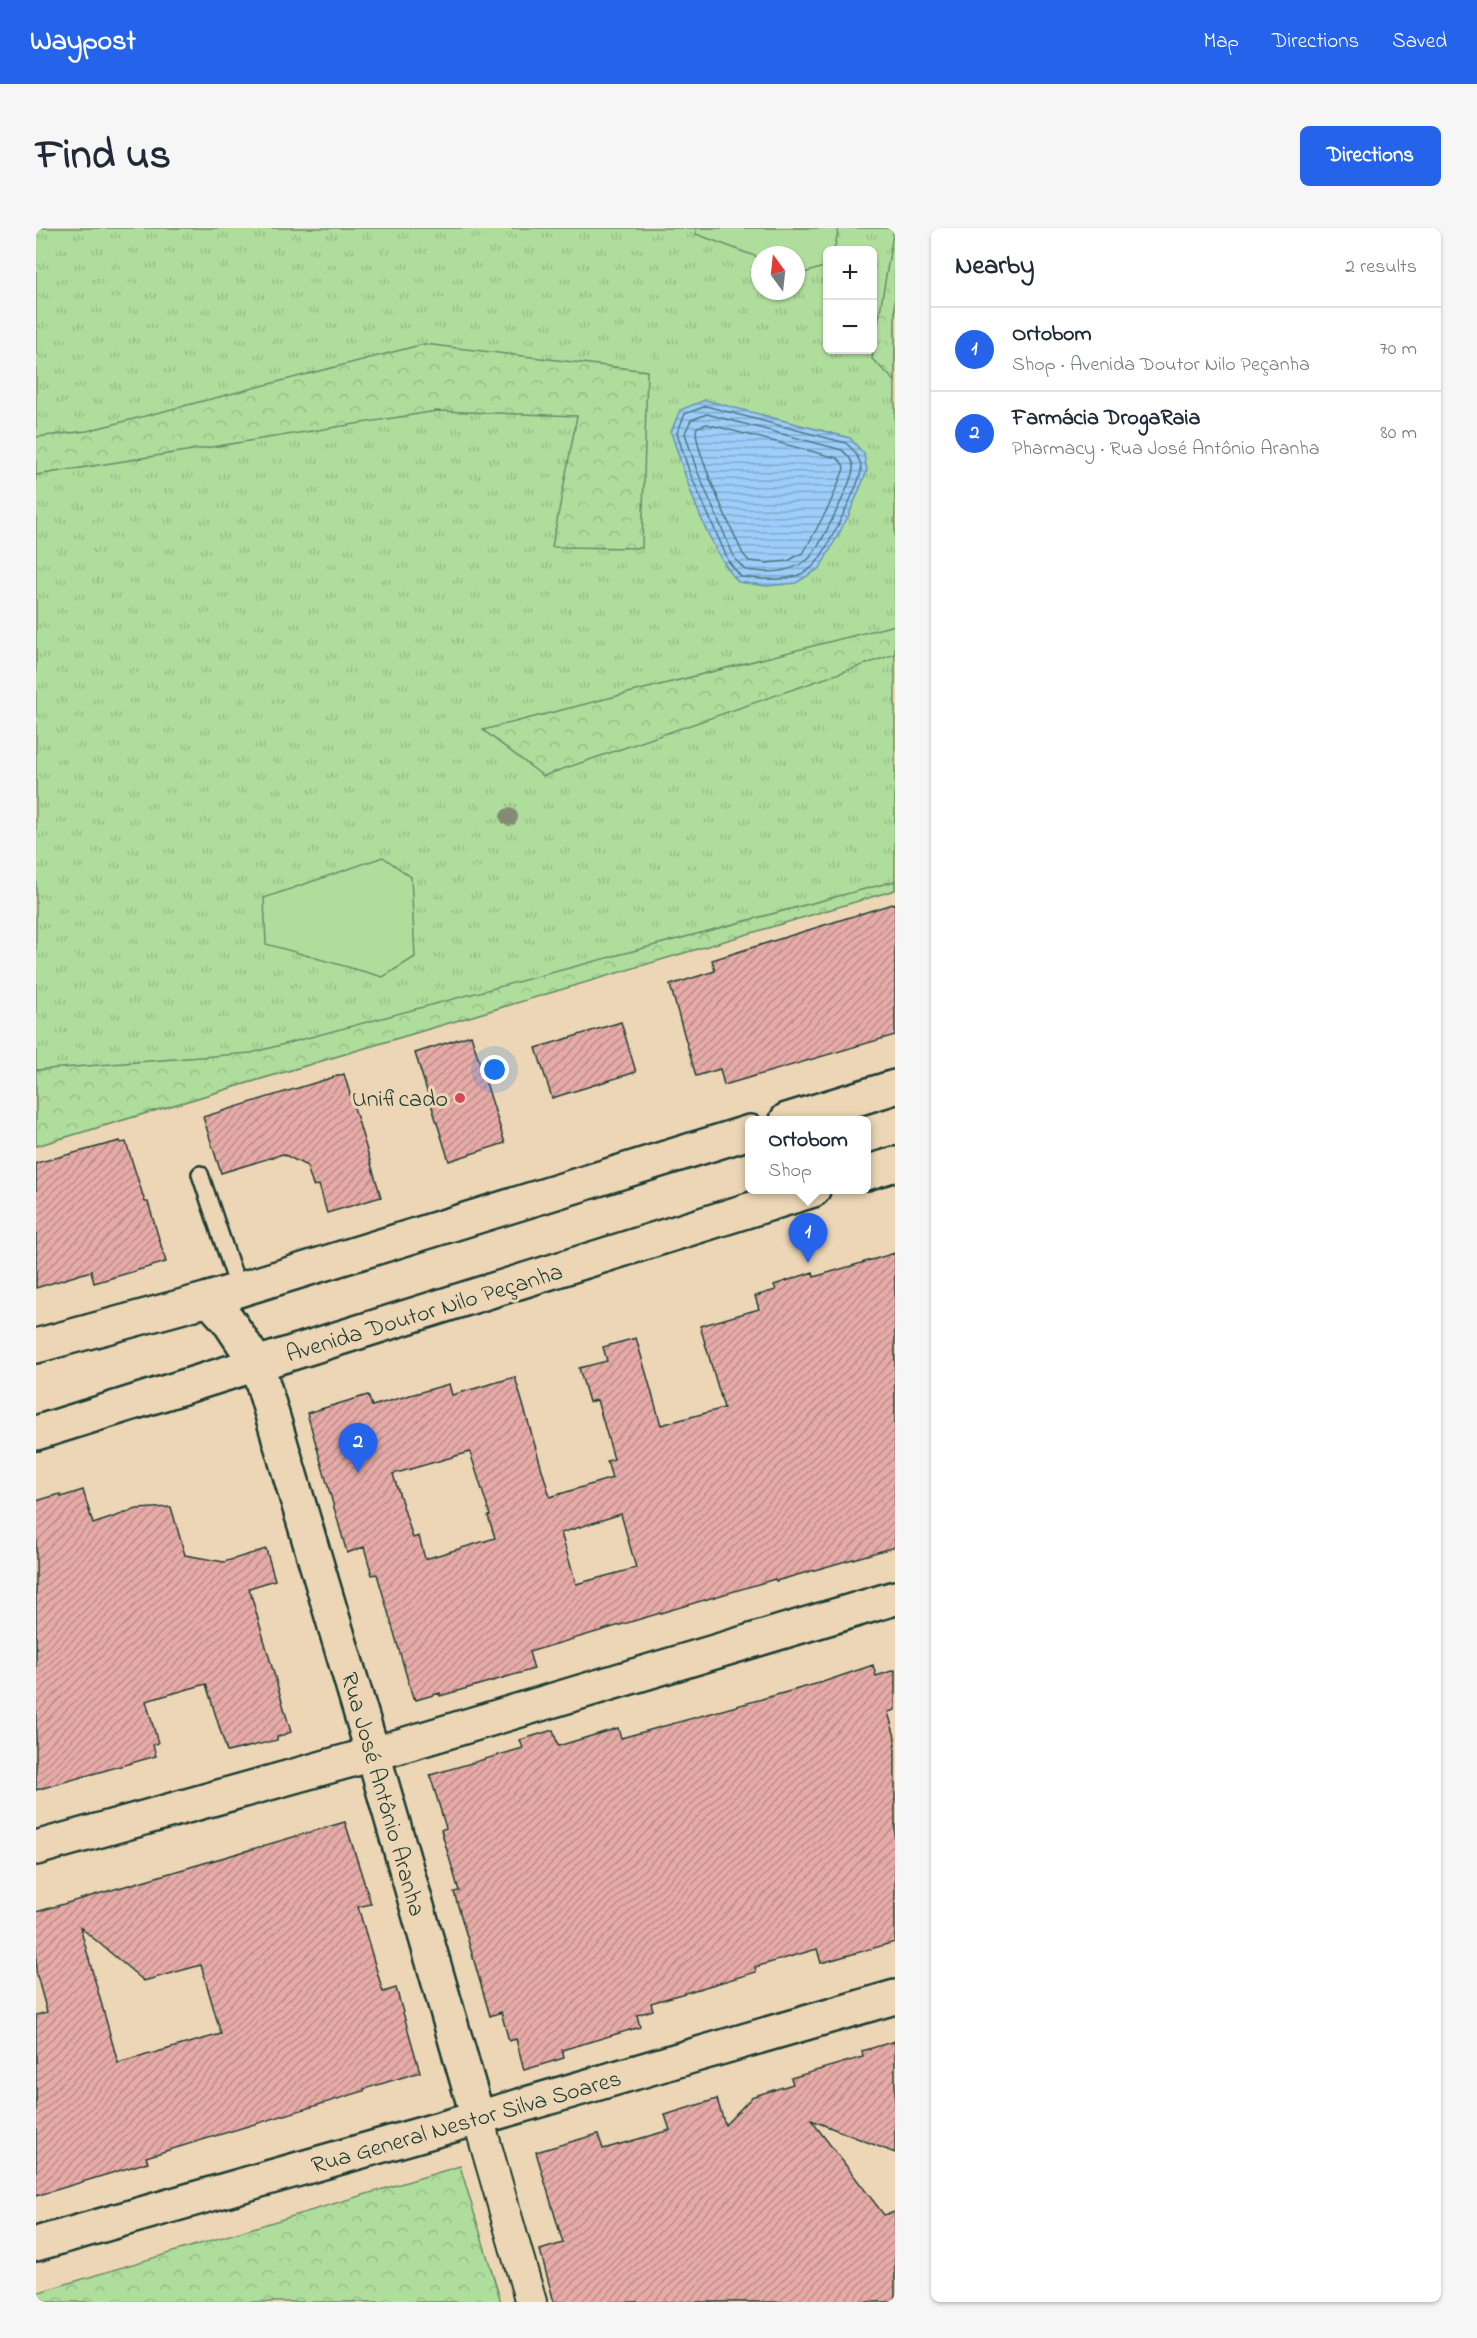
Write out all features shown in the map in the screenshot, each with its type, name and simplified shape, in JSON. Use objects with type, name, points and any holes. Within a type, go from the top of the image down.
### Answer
[{"type":"street","points":[[800,1116],[895,1087]]},
{"type":"street","points":[[36,1346],[224,1294],[745,1134]]},
{"type":"street","points":[[871,1172],[895,1164]]},
{"type":"street","name":"Avenida Doutor Nilo Peçanha","points":[[36,1433],[800,1194]]},
{"type":"street","name":"Rua José Antônio Aranha","points":[[224,1294],[228,1320],[256,1364],[373,1754],[531,2302]]},
{"type":"street","points":[[36,1848],[373,1754],[895,1598]]},
{"type":"street","name":"Rua General Nestor Silva Soares","points":[[36,2244],[895,1996]]},
{"type":"lane","points":[[200,1174],[224,1294]]},
{"type":"green space","points":[[36,228],[895,228],[895,890],[36,1146]]},
{"type":"green space","points":[[696,228],[839,228],[835,246],[823,246],[823,267],[805,273],[805,246],[751,246],[751,255],[696,234]]},
{"type":"green space","points":[[895,228],[895,381],[872,359],[873,354],[877,354],[877,329]]},
{"type":"green space","points":[[424,344],[647,371],[642,548],[552,547],[577,416],[437,411],[36,475],[36,437],[87,431]]},
{"type":"green space","points":[[895,625],[895,654],[543,776],[483,730]]},
{"type":"green space","points":[[383,857],[411,877],[415,957],[383,977],[266,944],[264,898]]},
{"type":"green space","points":[[895,881],[895,890],[36,1146],[36,1070],[251,1053]]},
{"type":"green space","points":[[460,2166],[501,2302],[36,2302],[36,2293]]},
{"type":"water","points":[[705,400],[850,438],[864,454],[867,471],[849,515],[820,568],[796,583],[767,586],[738,582],[716,550],[698,511],[671,432],[680,410]]},
{"type":"building","points":[[895,903],[895,1035],[724,1085],[720,1069],[696,1076],[670,985],[715,971],[712,960]]},
{"type":"building","points":[[621,1022],[636,1072],[552,1098],[536,1048]]},
{"type":"building","name":"Unificado","points":[[471,1035],[505,1143],[449,1161],[415,1053]]},
{"type":"building","points":[[344,1074],[381,1197],[327,1213],[319,1185],[313,1186],[307,1166],[283,1154],[221,1173],[203,1117]]},
{"type":"building","points":[[120,1141],[121,1143],[126,1142],[145,1202],[148,1202],[166,1262],[94,1283],[91,1271],[36,1288],[36,1163]]},
{"type":"building","points":[[895,1253],[895,1547],[776,1581],[775,1579],[529,1652],[534,1669],[440,1696],[440,1693],[416,1700],[415,1697],[413,1698],[377,1574],[372,1575],[364,1547],[347,1553],[307,1413],[368,1395],[372,1406],[449,1384],[452,1395],[515,1377],[550,1497],[612,1478],[607,1461],[614,1459],[597,1400],[589,1402],[579,1368],[607,1361],[603,1347],[636,1338],[661,1425],[724,1408],[700,1326],[759,1309],[755,1296],[776,1290],[774,1285],[813,1272],[814,1277]],"holes":[[[470,1452],[495,1538],[425,1559],[419,1536],[413,1538],[393,1474]],[[621,1514],[636,1568],[576,1584],[561,1533]]]},
{"type":"building","points":[[83,1490],[93,1524],[137,1509],[171,1507],[185,1555],[224,1562],[266,1549],[275,1580],[249,1588],[291,1732],[277,1737],[277,1740],[227,1752],[206,1684],[146,1701],[158,1743],[153,1745],[156,1756],[36,1790],[36,1501],[60,1494],[61,1497]]},
{"type":"building","points":[[873,1665],[876,1676],[895,1670],[895,1710],[888,1712],[895,1737],[895,1942],[821,1963],[817,1949],[755,1967],[756,1972],[651,2003],[653,2010],[637,2015],[640,2027],[562,2050],[564,2058],[524,2070],[516,2039],[509,2041],[501,2012],[490,2016],[454,1892],[459,1891],[441,1830],[446,1828],[430,1775],[523,1748],[520,1740],[553,1730],[558,1746],[618,1728],[621,1738],[823,1682]]},
{"type":"building","points":[[345,1822],[371,1904],[358,1907],[383,1992],[396,1988],[420,2072],[146,2157],[148,2162],[36,2196],[36,2015],[47,2012],[36,1972],[36,1912]],"holes":[[[80,1927],[144,1981],[201,1965],[221,2034],[118,2063]]]},
{"type":"building","points":[[895,2041],[895,2153],[811,2120],[884,2215],[895,2212],[895,2302],[554,2302],[540,2250],[563,2243],[536,2152],[598,2134],[603,2149],[670,2130],[665,2115],[717,2099],[725,2125],[751,2097],[793,2084],[791,2078],[863,2057],[862,2051]]},
{"type":"place","name":"Unificado","points":[[460,1098]]},
{"type":"place","name":"Ortobom","points":[[808,1263]]},
{"type":"place","name":"Farmácia DrogaRaia","points":[[358,1473]]}]
